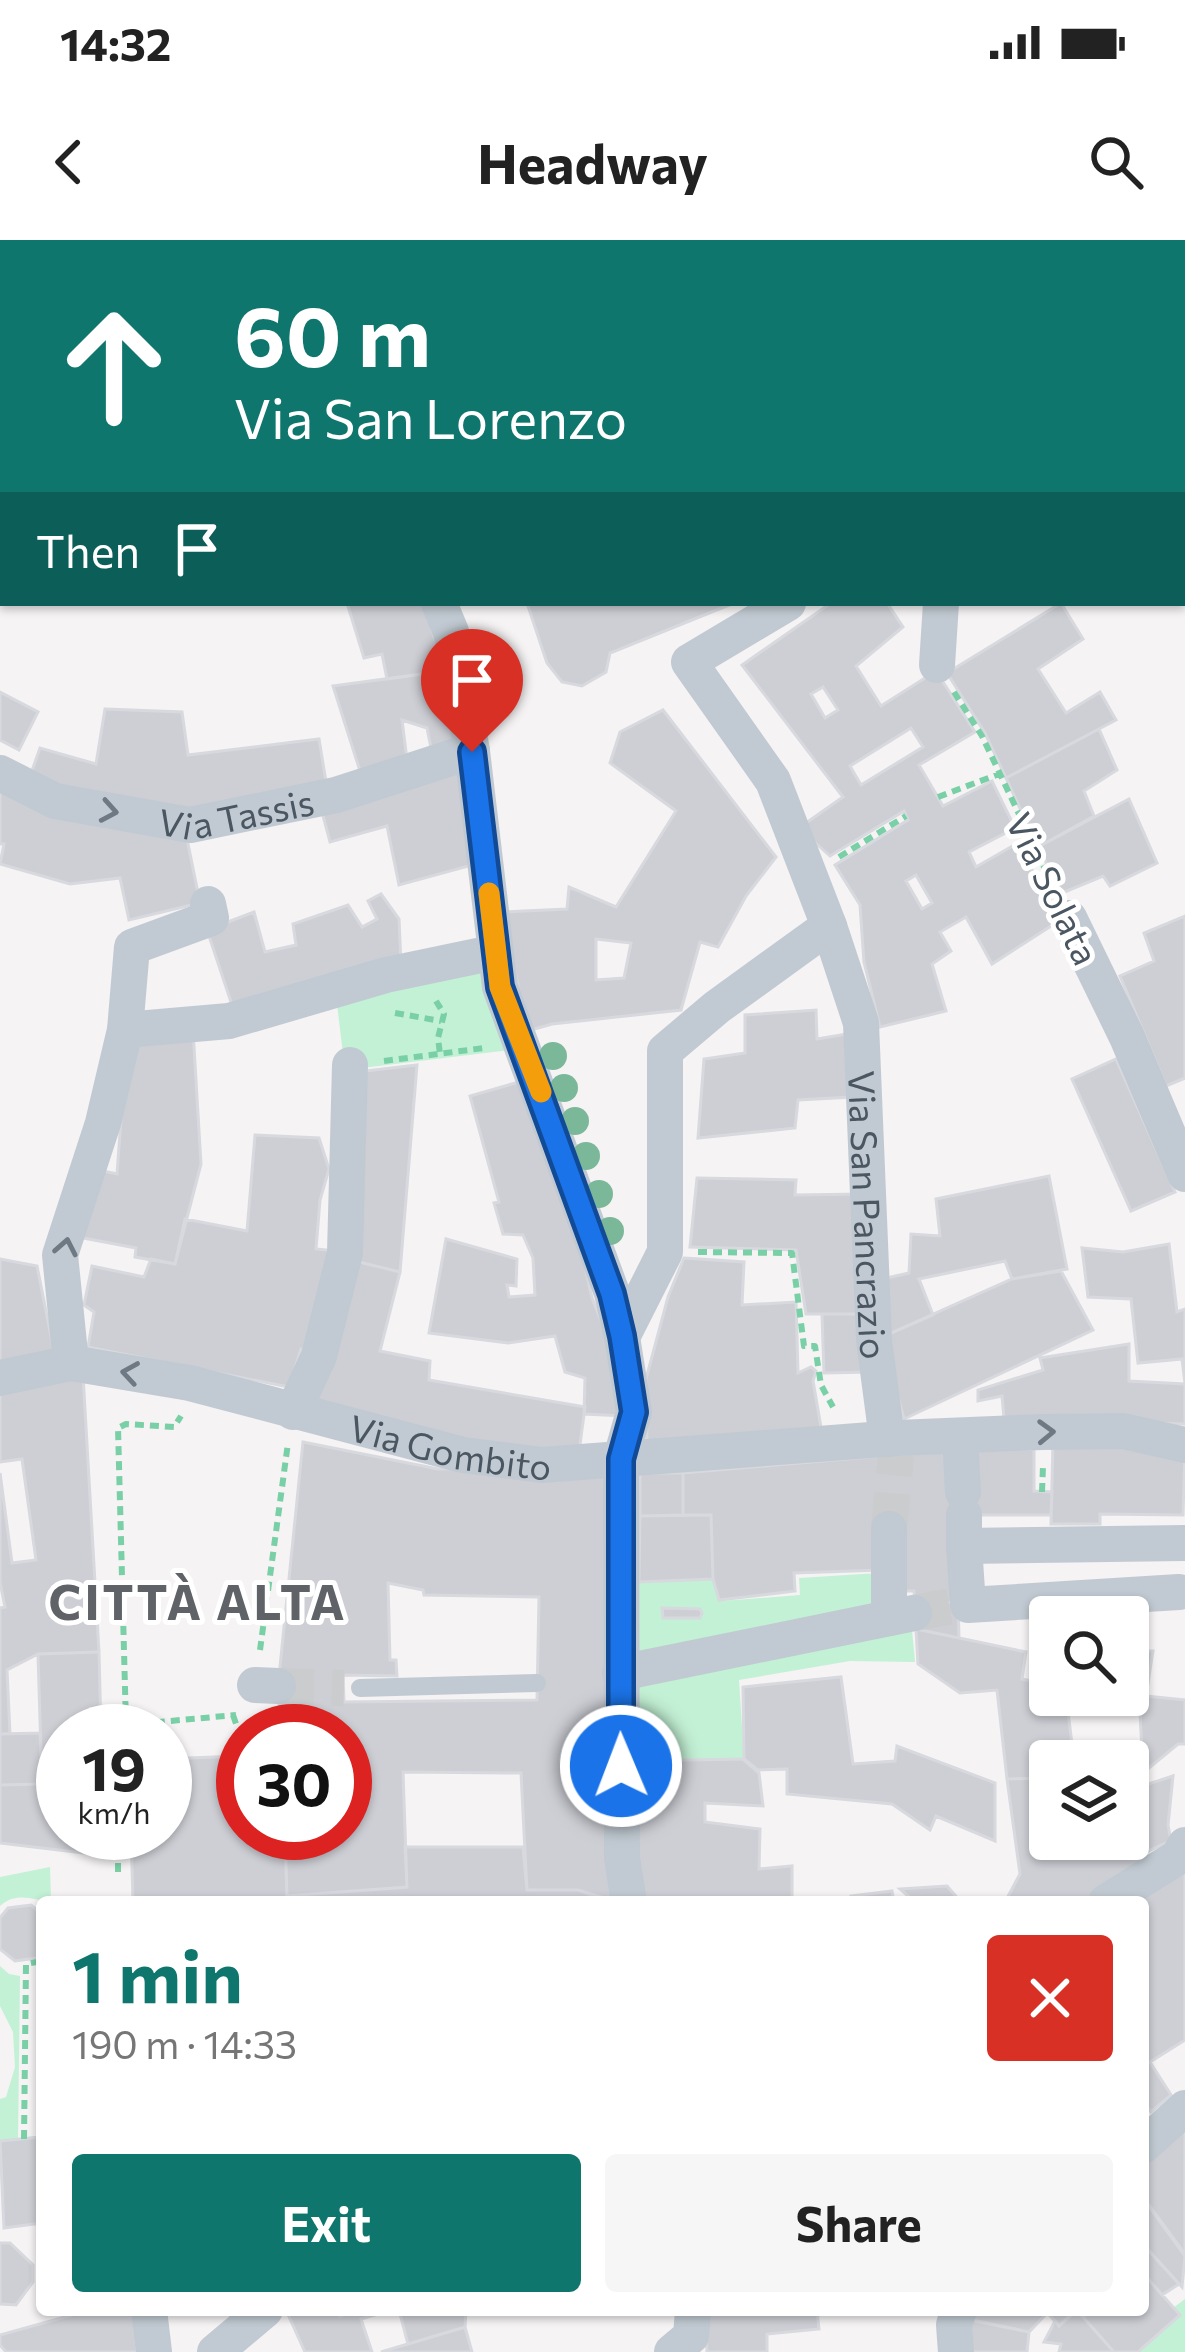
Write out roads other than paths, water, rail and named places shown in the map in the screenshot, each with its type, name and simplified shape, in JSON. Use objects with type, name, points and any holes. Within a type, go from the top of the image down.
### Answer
[{"type":"street","points":[[440,606],[451,632],[472,752],[500,987],[612,1294],[634,1412],[621,1459],[613,1674],[627,1896]]},
{"type":"street","name":"Via San Pancrazio","points":[[783,606],[689,662],[773,781],[811,874],[861,1023],[874,1340],[893,1444]]},
{"type":"street","points":[[938,665],[941,606]]},
{"type":"street","name":"Via Tassis","points":[[0,773],[55,801],[190,825],[336,795],[472,752]]},
{"type":"street","points":[[0,1378],[70,1363],[60,1255],[135,1029],[132,947],[211,918],[208,904]]},
{"type":"street","name":"Via Solata","points":[[1069,918],[1127,1036],[1185,1174]]},
{"type":"street","points":[[622,1336],[665,1252],[665,1051],[829,926]]},
{"type":"street","points":[[135,1029],[229,1021],[386,975],[496,952]]},
{"type":"street","points":[[291,1423],[319,1356],[345,1252],[350,1065]]},
{"type":"street","name":"Via Gombito","points":[[70,1363],[190,1383],[291,1423],[542,1465],[960,1436],[1123,1431],[1185,1445]]},
{"type":"street","points":[[960,1436],[968,1605],[1179,1592]]},
{"type":"street","points":[[964,1517],[1185,1543]]},
{"type":"street","points":[[613,1674],[902,1616],[889,1528]]},
{"type":"street","points":[[1116,1896],[1178,1857],[1185,1845]]},
{"type":"street","points":[[1149,2141],[1185,2108]]},
{"type":"street","points":[[150,2316],[154,2352]]},
{"type":"street","points":[[956,2352],[957,2316]]},
{"type":"street","points":[[215,2352],[256,2330]]},
{"type":"lane","points":[[360,1688],[537,1683]]},
{"type":"tunnel","points":[[889,1529],[896,1455]]},
{"type":"tunnel","points":[[914,1613],[958,1605]]},
{"type":"tunnel","points":[[278,1686],[344,1688]]},
{"type":"district","name":"CITTÀ ALTA","points":[[198,1600]]}]
